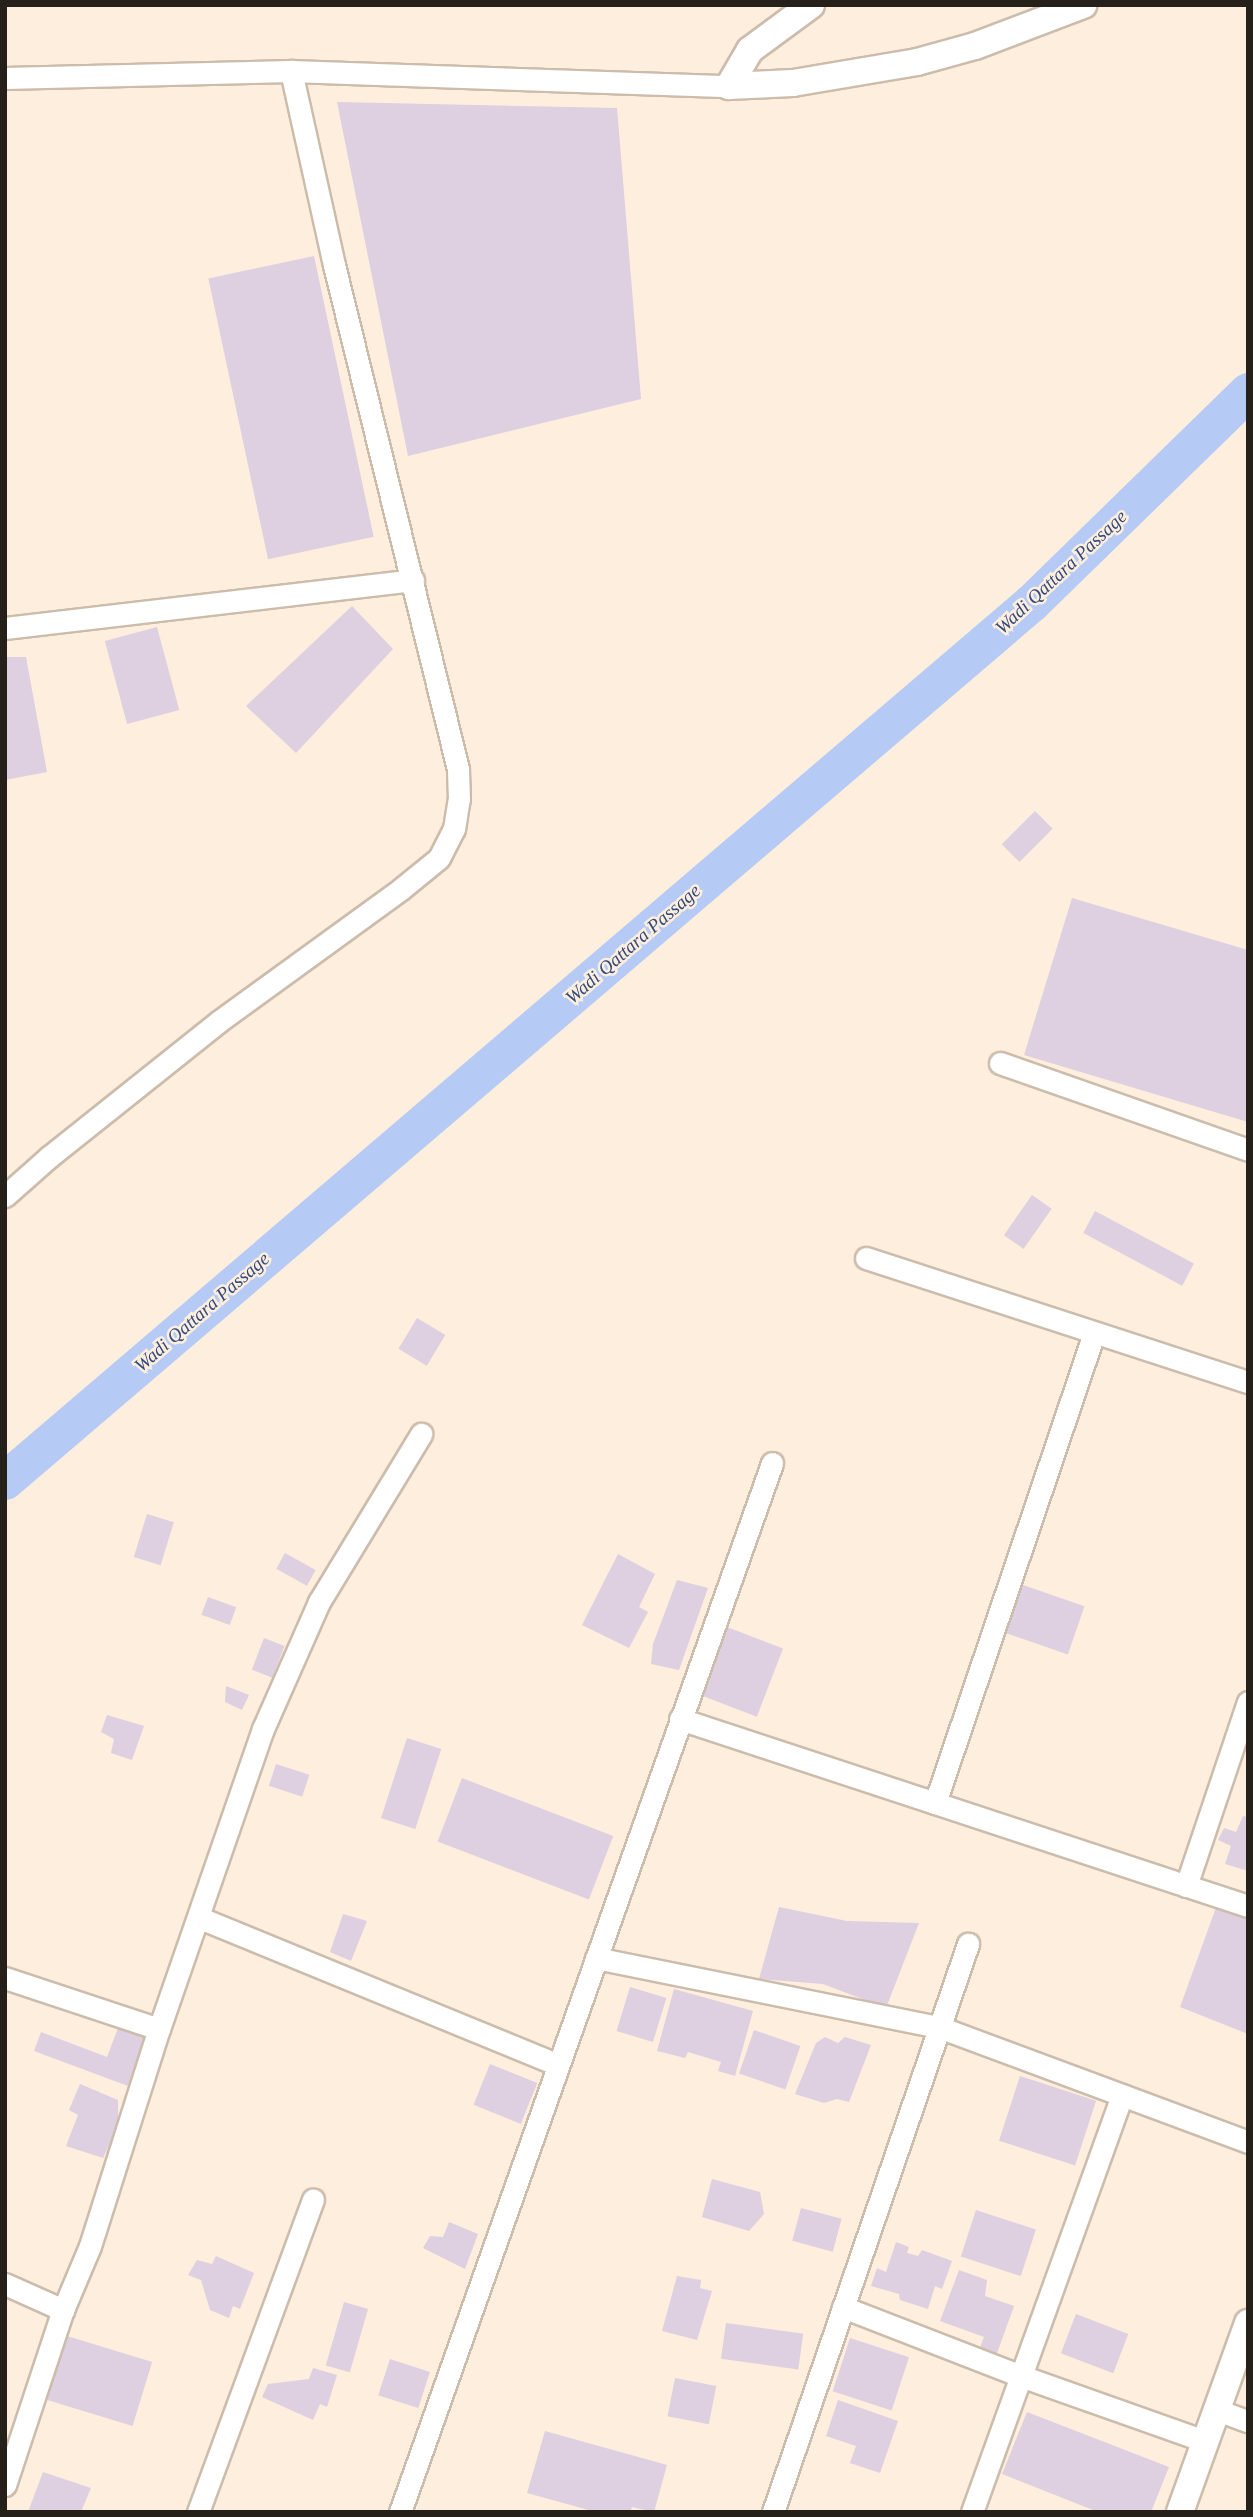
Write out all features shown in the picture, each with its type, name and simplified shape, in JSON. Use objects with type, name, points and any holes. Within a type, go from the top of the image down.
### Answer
[{"type":"street","points":[[729,86],[750,50],[811,5]]},
{"type":"street","points":[[5,78],[291,71],[729,86],[793,83],[917,62],[975,46],[1083,5]]},
{"type":"street","points":[[5,1196],[49,1157],[218,1022],[401,889],[439,858],[454,829],[459,799],[458,769],[334,265],[291,71]]},
{"type":"street","points":[[5,628],[413,580]]},
{"type":"street","points":[[1000,1063],[1248,1150]]},
{"type":"street","points":[[866,1258],[1248,1382]]},
{"type":"street","points":[[935,1803],[1094,1332]]},
{"type":"street","points":[[5,2485],[63,2310],[90,2246],[159,2029],[200,1918],[263,1729],[319,1602],[421,1434]]},
{"type":"street","points":[[400,2512],[772,1463]]},
{"type":"street","points":[[1186,1886],[1248,1702]]},
{"type":"street","points":[[680,1719],[1248,1906]]},
{"type":"street","points":[[200,1918],[558,2065]]},
{"type":"street","points":[[773,2512],[968,1944]]},
{"type":"street","points":[[596,1958],[939,2027],[1248,2142]]},
{"type":"street","points":[[5,1978],[159,2029]]},
{"type":"street","points":[[972,2512],[1122,2095]]},
{"type":"street","points":[[198,2512],[313,2200]]},
{"type":"street","points":[[5,2284],[63,2310]]},
{"type":"street","points":[[843,2307],[1021,2376],[1205,2441]]},
{"type":"street","points":[[1180,2512],[1248,2323]]},
{"type":"street","points":[[1217,2410],[1248,2421]]},
{"type":"building","points":[[337,102],[617,108],[641,399],[408,456]]},
{"type":"building","points":[[314,256],[374,537],[268,559],[208,278]]},
{"type":"building","points":[[352,606],[393,649],[296,753],[246,706]]},
{"type":"building","points":[[157,627],[179,710],[127,724],[105,641]]},
{"type":"building","points":[[5,657],[26,657],[47,772],[5,780]]},
{"type":"building","points":[[1035,811],[1053,829],[1019,862],[1002,844]]},
{"type":"building","points":[[1072,898],[1248,950],[1248,1122],[1024,1055]]},
{"type":"building","points":[[1032,1195],[1052,1209],[1024,1249],[1004,1235]]},
{"type":"building","points":[[1095,1211],[1194,1264],[1182,1286],[1083,1233]]},
{"type":"building","points":[[417,1318],[445,1335],[427,1366],[398,1349]]},
{"type":"building","points":[[147,1514],[174,1522],[161,1565],[134,1557]]},
{"type":"building","points":[[285,1553],[316,1570],[307,1586],[276,1569]]},
{"type":"building","points":[[618,1554],[655,1574],[639,1607],[648,1612],[629,1648],[582,1625]]},
{"type":"building","points":[[677,1580],[708,1588],[679,1670],[651,1664],[653,1644]]},
{"type":"building","points":[[1023,1585],[1084,1606],[1068,1654],[1006,1633]]},
{"type":"building","points":[[208,1597],[236,1607],[230,1625],[202,1615]]},
{"type":"building","points":[[727,1627],[783,1649],[757,1717],[701,1695]]},
{"type":"building","points":[[264,1638],[285,1646],[272,1678],[252,1670]]},
{"type":"building","points":[[226,1686],[249,1695],[242,1710],[225,1702]]},
{"type":"building","points":[[107,1715],[144,1726],[132,1760],[111,1753],[114,1739],[101,1732]]},
{"type":"building","points":[[407,1738],[441,1749],[415,1829],[381,1818]]},
{"type":"building","points":[[276,1764],[309,1775],[302,1797],[269,1786]]},
{"type":"building","points":[[462,1778],[613,1836],[589,1900],[438,1841]]},
{"type":"building","points":[[1243,1816],[1248,1817],[1248,1871],[1225,1864],[1231,1846],[1218,1840],[1224,1828],[1236,1832]]},
{"type":"building","points":[[1218,1902],[1248,1914],[1248,2034],[1180,2007]]},
{"type":"building","points":[[779,1907],[847,1921],[919,1923],[886,2008],[823,1984],[759,1979]]},
{"type":"building","points":[[343,1914],[367,1921],[351,1961],[330,1952]]},
{"type":"building","points":[[630,1987],[666,1998],[653,2042],[617,2031]]},
{"type":"building","points":[[674,1989],[753,2011],[735,2076],[718,2071],[721,2062],[688,2052],[685,2058],[657,2051]]},
{"type":"building","points":[[119,2025],[147,2035],[128,2086],[34,2051],[41,2032],[107,2057]]},
{"type":"building","points":[[754,2030],[800,2046],[785,2089],[739,2073]]},
{"type":"building","points":[[825,2037],[838,2043],[845,2037],[871,2045],[849,2102],[837,2099],[824,2103],[795,2094],[816,2043]]},
{"type":"building","points":[[490,2064],[537,2083],[521,2124],[474,2105]]},
{"type":"building","points":[[1020,2076],[1096,2101],[1075,2165],[999,2141]]},
{"type":"building","points":[[80,2084],[118,2100],[118,2126],[103,2158],[66,2146],[78,2115],[69,2110]]},
{"type":"building","points":[[712,2179],[760,2192],[764,2214],[749,2231],[702,2217]]},
{"type":"building","points":[[801,2208],[842,2219],[833,2252],[792,2241]]},
{"type":"building","points":[[976,2210],[1036,2229],[1021,2276],[961,2257]]},
{"type":"building","points":[[449,2222],[478,2234],[465,2269],[423,2248],[430,2236],[443,2237]]},
{"type":"building","points":[[896,2242],[909,2247],[907,2253],[918,2256],[922,2250],[952,2261],[942,2289],[935,2286],[928,2309],[900,2300],[899,2294],[871,2286],[877,2268],[886,2272]]},
{"type":"building","points":[[216,2256],[254,2273],[240,2309],[233,2306],[229,2318],[210,2310],[201,2280],[188,2275],[197,2260],[212,2264]]},
{"type":"building","points":[[959,2270],[987,2280],[985,2296],[1014,2306],[996,2356],[979,2350],[984,2337],[940,2321]]},
{"type":"building","points":[[677,2276],[701,2280],[700,2288],[712,2291],[697,2340],[662,2331]]},
{"type":"building","points":[[344,2302],[368,2309],[350,2372],[326,2365]]},
{"type":"building","points":[[1076,2314],[1128,2334],[1113,2373],[1061,2353]]},
{"type":"building","points":[[726,2323],[803,2334],[798,2370],[721,2359]]},
{"type":"building","points":[[67,2336],[152,2362],[133,2426],[47,2400]]},
{"type":"building","points":[[850,2338],[909,2357],[892,2410],[833,2391]]},
{"type":"building","points":[[390,2359],[430,2372],[418,2408],[378,2395]]},
{"type":"building","points":[[313,2368],[337,2375],[327,2407],[320,2404],[313,2420],[262,2397],[268,2384],[309,2379]]},
{"type":"building","points":[[675,2378],[716,2386],[709,2424],[668,2416]]},
{"type":"building","points":[[838,2400],[898,2421],[880,2473],[850,2463],[856,2446],[826,2436]]},
{"type":"building","points":[[1027,2412],[1169,2467],[1151,2512],[1098,2512],[1002,2474]]},
{"type":"building","points":[[545,2431],[667,2465],[654,2512],[632,2507],[630,2512],[596,2512],[527,2493]]},
{"type":"building","points":[[43,2472],[91,2488],[81,2512],[28,2512]]},
{"type":"waterway","name":"Wadi Qattara Passage","points":[[5,1481],[1032,603],[1248,392]]}]
